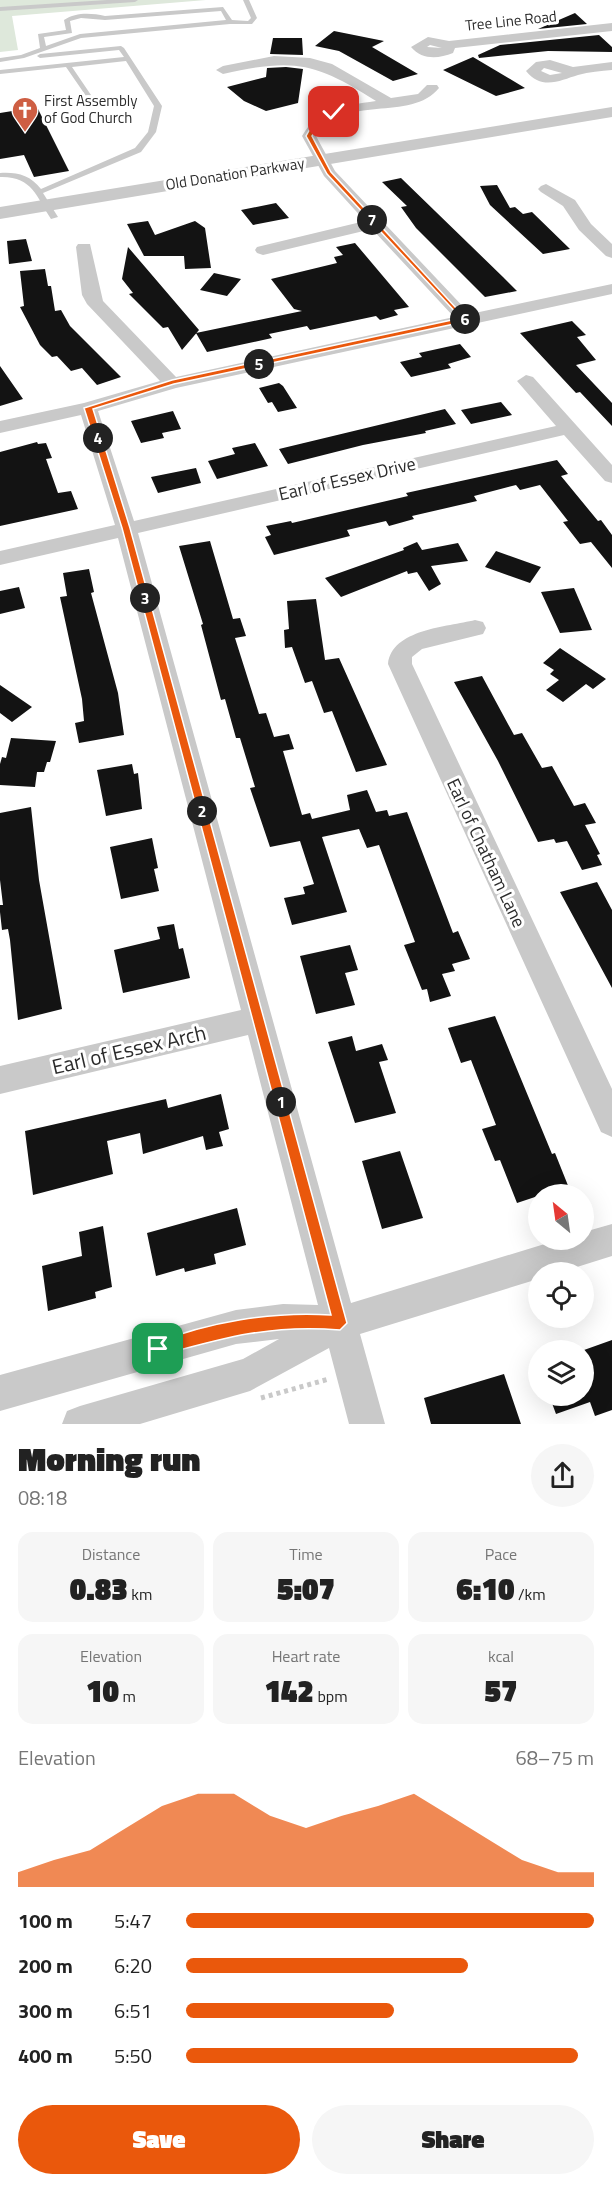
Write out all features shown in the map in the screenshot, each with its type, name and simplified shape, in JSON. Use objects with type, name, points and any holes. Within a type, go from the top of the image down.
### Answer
[{"type":"street","name":"Tree Line Road","points":[[449,45],[612,27]]},
{"type":"street","points":[[223,70],[268,59],[312,60],[338,70],[388,102]]},
{"type":"street","points":[[568,70],[612,66]]},
{"type":"street","points":[[432,88],[422,96],[334,112],[318,121],[309,136],[325,167],[466,320]]},
{"type":"street","name":"Old Donation Parkway","points":[[325,167],[612,112]]},
{"type":"street","name":"Old Donation Parkway","points":[[0,213],[612,126]]},
{"type":"street","points":[[546,189],[569,203],[585,227],[612,253]]},
{"type":"street","name":"Old Donation Parkway","points":[[0,225],[46,205]]},
{"type":"street","points":[[264,250],[375,223]]},
{"type":"street","points":[[84,247],[91,295],[96,304],[172,382]]},
{"type":"street","points":[[0,427],[88,408],[172,382],[612,289]]},
{"type":"street","points":[[526,381],[612,477]]},
{"type":"street","points":[[88,408],[126,528],[367,1424]]},
{"type":"street","name":"Earl of Essex Drive","points":[[126,528],[567,429]]},
{"type":"street","points":[[0,558],[126,528]]},
{"type":"street","name":"Earl of Chatham Lane","points":[[475,628],[415,643],[401,653],[400,664],[465,809],[612,1122]]},
{"type":"street","name":"Earl of Essex Arch","points":[[0,1080],[259,1019]]},
{"type":"street","points":[[80,1424],[250,1374],[340,1323],[612,1240]]},
{"type":"street","points":[[0,1393],[236,1327],[306,1320],[340,1323]]},
{"type":"lane","points":[[0,9],[37,3],[135,0]]},
{"type":"lane","points":[[0,66],[80,36],[230,21],[250,23],[255,18],[246,0]]},
{"type":"lane","points":[[70,32],[67,20],[71,17],[105,18],[223,9],[230,21]]},
{"type":"lane","points":[[0,175],[14,173],[29,178],[46,205],[138,150],[152,132],[158,106],[105,18]]},
{"type":"lane","points":[[44,49],[40,35],[70,32],[80,36]]},
{"type":"lane","points":[[0,60],[121,48]]},
{"type":"lane","points":[[0,72],[128,59]]},
{"type":"lane","points":[[68,65],[88,95]]},
{"type":"shaded area","points":[[0,0],[206,0],[12,16],[18,50],[0,52]]},
{"type":"building","points":[[575,13],[587,24],[538,29]]},
{"type":"building","points":[[334,31],[384,41],[372,47],[418,74],[393,81],[339,51],[315,46]]},
{"type":"building","points":[[599,35],[612,47],[612,52],[548,51],[479,58],[478,55],[500,45]]},
{"type":"building","points":[[273,38],[302,38],[303,55],[270,54]]},
{"type":"building","points":[[473,57],[525,88],[496,96],[443,70]]},
{"type":"building","points":[[267,68],[303,69],[298,103],[266,111],[244,101],[227,87],[266,77]]},
{"type":"building","name":"First Assembly of God Church","points":[[37,107],[69,171],[34,177],[24,155],[0,159],[0,113]]},
{"type":"building","points":[[401,178],[517,291],[485,297],[416,228],[401,207],[407,206],[382,182]]},
{"type":"building","points":[[497,185],[510,208],[515,207],[523,214],[532,212],[570,249],[543,254],[490,205],[480,186]]},
{"type":"building","points":[[276,203],[289,218],[253,225],[241,210]]},
{"type":"building","points":[[148,221],[155,235],[195,221],[205,228],[211,268],[185,269],[184,256],[144,256],[127,224]]},
{"type":"building","points":[[26,239],[32,261],[9,264],[7,241]]},
{"type":"building","points":[[355,243],[409,307],[394,310],[398,315],[380,320],[376,316],[310,330],[307,326],[269,334],[272,338],[207,352],[196,333],[302,311],[294,309],[271,279],[337,263],[334,257],[343,255],[336,247]]},
{"type":"building","points":[[128,247],[199,330],[182,350],[168,327],[163,328],[129,294],[133,293],[122,279]]},
{"type":"building","points":[[45,269],[48,286],[51,286],[55,311],[61,310],[70,326],[121,377],[97,385],[82,368],[71,371],[57,356],[52,357],[40,345],[20,307],[24,306],[20,271]]},
{"type":"building","points":[[214,273],[241,279],[227,296],[200,290]]},
{"type":"building","points":[[572,321],[586,335],[577,337],[596,360],[576,365],[612,403],[612,426],[580,392],[576,393],[520,333]]},
{"type":"building","points":[[460,344],[471,357],[448,364],[451,368],[411,377],[400,362],[422,357],[419,353]]},
{"type":"building","points":[[0,366],[23,399],[0,406]]},
{"type":"building","points":[[279,383],[297,408],[278,412],[272,402],[268,403],[259,388]]},
{"type":"building","points":[[501,402],[512,415],[471,424],[461,410]]},
{"type":"building","points":[[445,409],[456,424],[425,431],[426,433],[363,445],[288,464],[279,449]]},
{"type":"building","points":[[173,411],[181,429],[162,433],[164,438],[141,443],[131,421]]},
{"type":"building","points":[[37,442],[38,444],[46,443],[52,458],[46,459],[58,493],[71,491],[78,509],[0,526],[0,452]]},
{"type":"building","points":[[255,443],[268,466],[217,479],[208,461],[235,454],[232,448]]},
{"type":"building","points":[[557,460],[568,474],[561,476],[612,535],[612,568],[591,542],[580,544],[563,522],[568,521],[540,485],[520,490],[516,485],[474,496],[477,501],[412,516],[414,519],[389,526],[386,521],[347,530],[350,536],[274,555],[265,537],[271,535],[266,526],[291,521],[292,523],[408,496],[406,493]]},
{"type":"building","points":[[196,468],[201,483],[158,493],[151,477]]},
{"type":"building","points":[[210,541],[233,619],[240,618],[246,636],[235,638],[259,714],[266,713],[274,737],[289,734],[294,749],[283,751],[302,815],[310,813],[312,819],[350,810],[347,795],[367,790],[376,812],[387,810],[389,816],[407,812],[453,933],[458,931],[470,959],[452,964],[455,971],[442,974],[451,996],[430,1002],[427,989],[422,990],[404,945],[415,942],[379,845],[367,848],[359,829],[322,837],[347,912],[292,925],[284,898],[305,894],[303,887],[314,884],[300,841],[270,847],[250,788],[255,787],[240,738],[236,738],[225,699],[221,700],[201,625],[203,624],[179,546]]},
{"type":"building","points":[[417,542],[422,550],[458,543],[468,561],[431,566],[441,584],[429,591],[417,572],[408,574],[407,571],[341,597],[325,578],[404,550],[403,548]]},
{"type":"building","points":[[496,551],[541,567],[530,583],[485,567]]},
{"type":"building","points":[[89,569],[94,592],[91,593],[118,693],[124,735],[79,743],[75,723],[84,721],[82,699],[60,597],[67,596],[63,573]]},
{"type":"building","points":[[19,587],[25,608],[0,614],[0,591]]},
{"type":"building","points":[[574,588],[592,630],[560,633],[541,592]]},
{"type":"building","points":[[316,599],[325,660],[339,658],[387,765],[356,772],[332,711],[324,713],[312,681],[305,683],[292,647],[285,648],[284,630],[289,629],[287,601]]},
{"type":"building","points":[[560,648],[606,679],[593,689],[586,684],[563,702],[546,690],[559,680],[550,674],[554,670],[543,663]]},
{"type":"building","points":[[482,676],[514,735],[522,733],[542,768],[552,766],[574,806],[585,803],[596,823],[585,825],[600,854],[597,855],[602,865],[582,870],[567,841],[556,843],[554,839],[538,842],[498,761],[454,682]]},
{"type":"building","points":[[0,685],[32,707],[12,722],[0,713]]},
{"type":"building","points":[[11,738],[56,741],[50,762],[47,762],[44,772],[37,772],[35,787],[0,785],[0,764],[2,757],[6,758]]},
{"type":"building","points":[[132,764],[134,774],[138,773],[142,809],[106,816],[97,770]]},
{"type":"building","points":[[31,807],[39,880],[62,1009],[18,1020],[10,940],[8,929],[2,930],[0,912],[0,905],[3,905],[0,880],[0,813]]},
{"type":"building","points":[[152,838],[158,868],[154,869],[159,891],[121,899],[110,847]]},
{"type":"building","points":[[597,882],[612,910],[612,988],[560,892]]},
{"type":"building","points":[[174,924],[179,949],[183,948],[190,978],[123,993],[114,950],[160,939],[157,927]]},
{"type":"building","points":[[350,945],[358,970],[345,973],[355,1005],[316,1014],[300,956]]},
{"type":"building","points":[[495,1016],[552,1154],[555,1153],[567,1184],[528,1184],[528,1199],[517,1203],[500,1160],[495,1161],[482,1129],[496,1125],[471,1060],[461,1063],[448,1028]]},
{"type":"building","points":[[352,1036],[356,1051],[382,1044],[388,1060],[379,1062],[396,1113],[355,1123],[328,1042]]},
{"type":"building","points":[[221,1094],[229,1129],[219,1132],[223,1146],[206,1150],[203,1136],[143,1154],[140,1133],[107,1141],[113,1174],[33,1195],[25,1131],[166,1099],[168,1108]]},
{"type":"building","points":[[400,1151],[423,1218],[382,1229],[362,1161]]},
{"type":"building","points":[[237,1208],[246,1245],[214,1254],[216,1264],[185,1272],[184,1268],[156,1276],[147,1233]]},
{"type":"building","points":[[103,1226],[112,1287],[95,1292],[96,1298],[48,1311],[42,1266],[82,1256],[79,1232]]},
{"type":"building","points":[[612,1340],[612,1410],[595,1416],[591,1406],[594,1406],[594,1346]]},
{"type":"building","points":[[504,1374],[521,1424],[431,1424],[424,1398]]},
{"type":"building","points":[[553,1406],[579,1406],[556,1414]]},
{"type":"place","name":"First Assembly of God Church","points":[[25,133]]},
{"type":"route","points":[[158,1349],[236,1327],[306,1320],[340,1323],[126,528],[88,408],[172,382],[466,320],[329,173],[309,136],[318,121],[334,112]]}]
